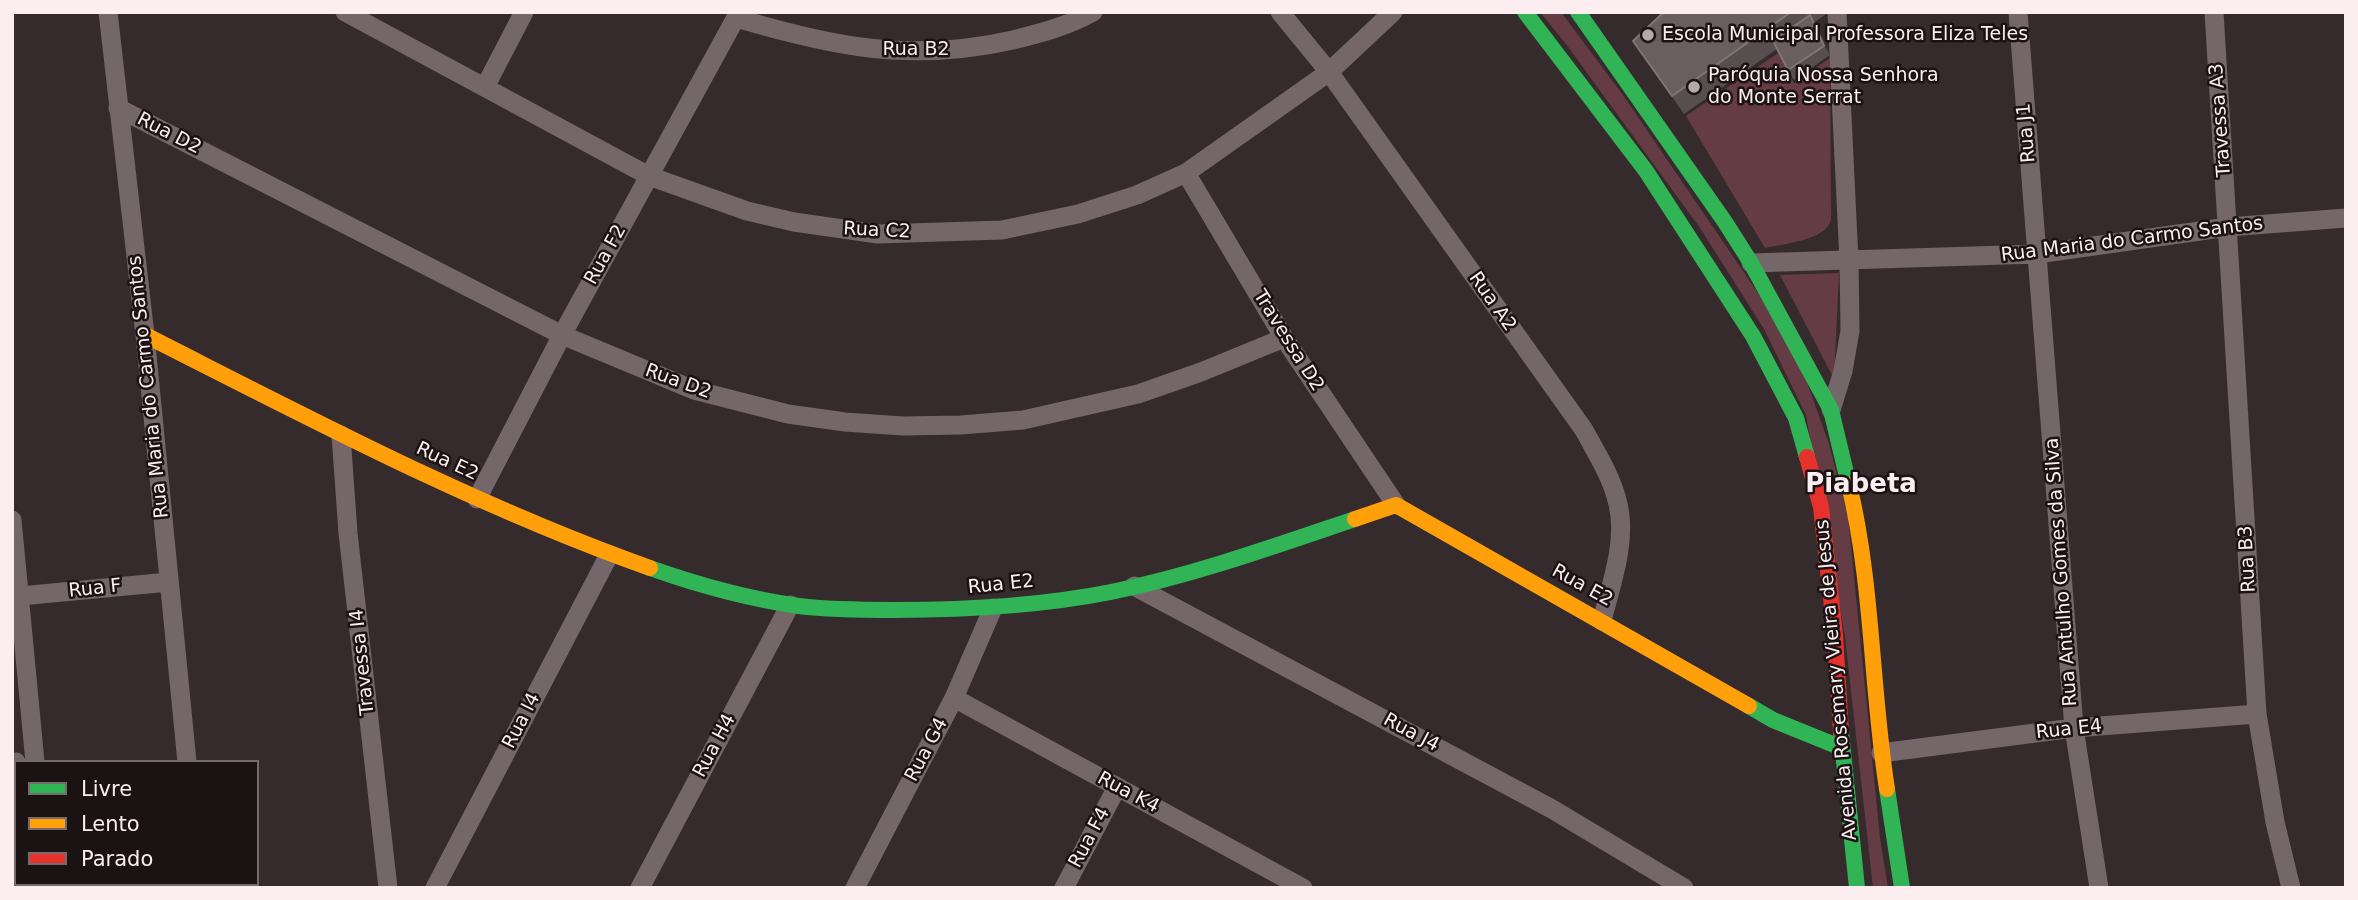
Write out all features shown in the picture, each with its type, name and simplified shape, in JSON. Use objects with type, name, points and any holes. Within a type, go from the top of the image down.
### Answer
[{"type":"street","name":"Rua Maria do Carmo Santos","points":[[108,12],[145,335],[187,760]]},
{"type":"street","name":"Rua C2","points":[[345,12],[649,176],[747,211],[794,222],[878,234],[1002,230],[1046,222],[1107,206],[1186,173],[1329,72],[1393,12]]},
{"type":"street","points":[[485,87],[524,12]]},
{"type":"street","name":"Rua B2","points":[[737,15],[799,37],[849,47],[881,51],[935,52],[996,44],[1041,33],[1078,21],[1093,12]]},
{"type":"street","name":"Rua A2","points":[[1280,12],[1329,72],[1584,430],[1604,466],[1618,503],[1620,531],[1615,571],[1602,621]]},
{"type":"street","name":"Avenida Rosemary Vieira de Jesus","points":[[1525,12],[1646,171],[1753,337],[1796,418],[1821,507],[1857,888]]},
{"type":"street","name":"Avenida Rosemary Vieira de Jesus","points":[[1578,12],[1672,143],[1751,263],[1831,410],[1855,509],[1866,581],[1881,753],[1902,888]]},
{"type":"street","points":[[1831,410],[1843,371],[1850,331],[1837,12]]},
{"type":"street","name":"Rua J1","points":[[2018,12],[2037,254]]},
{"type":"street","name":"Travessa A3","points":[[2214,12],[2228,227]]},
{"type":"street","name":"Rua F2","points":[[477,499],[562,335],[737,15]]},
{"type":"street","name":"Rua D2","points":[[118,108],[562,335],[694,390],[788,414],[903,426],[1023,420],[1138,394],[1201,372],[1283,338]]},
{"type":"street","name":"Travessa D2","points":[[1186,173],[1283,338],[1396,505]]},
{"type":"street","name":"Rua Maria do Carmo Santos","points":[[1751,263],[2037,254],[2228,227],[2346,218]]},
{"type":"street","name":"Rua B3","points":[[2228,227],[2257,714],[2275,822],[2291,888]]},
{"type":"street","name":"Rua Antulho Gomes da Silva","points":[[2037,254],[2074,728],[2099,888]]},
{"type":"street","name":"Rua E2","points":[[145,335],[341,435],[477,499],[609,555],[733,594],[790,605],[857,610],[993,608],[1061,600],[1134,586],[1257,553],[1396,505],[1773,720],[1842,748]]},
{"type":"street","name":"Travessa I4","points":[[341,435],[348,533],[388,888]]},
{"type":"street","points":[[12,520],[20,596],[24,760]]},
{"type":"street","name":"Rua I4","points":[[435,888],[609,555]]},
{"type":"street","name":"Rua F","points":[[20,596],[169,582]]},
{"type":"street","name":"Rua J4","points":[[1134,586],[1516,790],[1684,888]]},
{"type":"street","name":"Rua H4","points":[[640,888],[790,605]]},
{"type":"street","name":"Rua G4","points":[[855,888],[954,698],[993,608]]},
{"type":"street","name":"Rua K4","points":[[954,698],[1117,787],[1276,881],[1303,888]]},
{"type":"street","name":"Rua E4","points":[[1881,753],[2074,728],[2257,714]]},
{"type":"street","name":"Rua F4","points":[[1064,888],[1117,787]]},
{"type":"shaded area","points":[[1540,12],[1561,12],[1623,95],[1760,296],[1803,371],[1829,444],[1848,517],[1880,838],[1888,888],[1873,888],[1845,637],[1806,415],[1764,329],[1700,228]]},
{"type":"shaded area","points":[[1778,53],[1794,83],[1830,58],[1831,219],[1822,232],[1814,236],[1765,248],[1686,116]]},
{"type":"shaded area","points":[[1839,273],[1834,379],[1780,275]]},
{"type":"building","name":"Paróquia Nossa Senhora do Monte Serrat","points":[[1664,12],[1791,12],[1672,96],[1633,41]]},
{"type":"building","points":[[1810,15],[1824,46],[1788,70],[1773,41]]},
{"type":"traffic: fast","points":[[1525,12],[1646,171],[1753,336],[1796,418],[1807,457]]},
{"type":"traffic: fast","points":[[1578,12],[1751,263],[1831,410],[1849,485]]},
{"type":"traffic: fast","points":[[650,568],[705,586],[780,603],[811,607],[895,610],[1004,606],[1058,601],[1142,585],[1234,559],[1355,519]]},
{"type":"traffic: fast","points":[[1749,706],[1773,720],[1842,748]]},
{"type":"traffic: fast","points":[[1841,732],[1857,888]]},
{"type":"traffic: fast","points":[[1887,789],[1902,888]]},
{"type":"traffic: slow","points":[[145,335],[394,460],[521,517],[650,568]]},
{"type":"traffic: slow","points":[[1849,485],[1863,560],[1887,789]]},
{"type":"traffic: slow","points":[[1355,519],[1396,505],[1749,706]]},
{"type":"traffic: jam","points":[[1807,457],[1821,507],[1835,635],[1841,732]]},
{"type":"place","name":"Escola Municipal Professora Eliza Teles","points":[[1648,35]]},
{"type":"place","name":"Paróquia Nossa Senhora do Monte Serrat","points":[[1694,87]]},
{"type":"district","name":"Piabeta","points":[[1861,485]]}]
